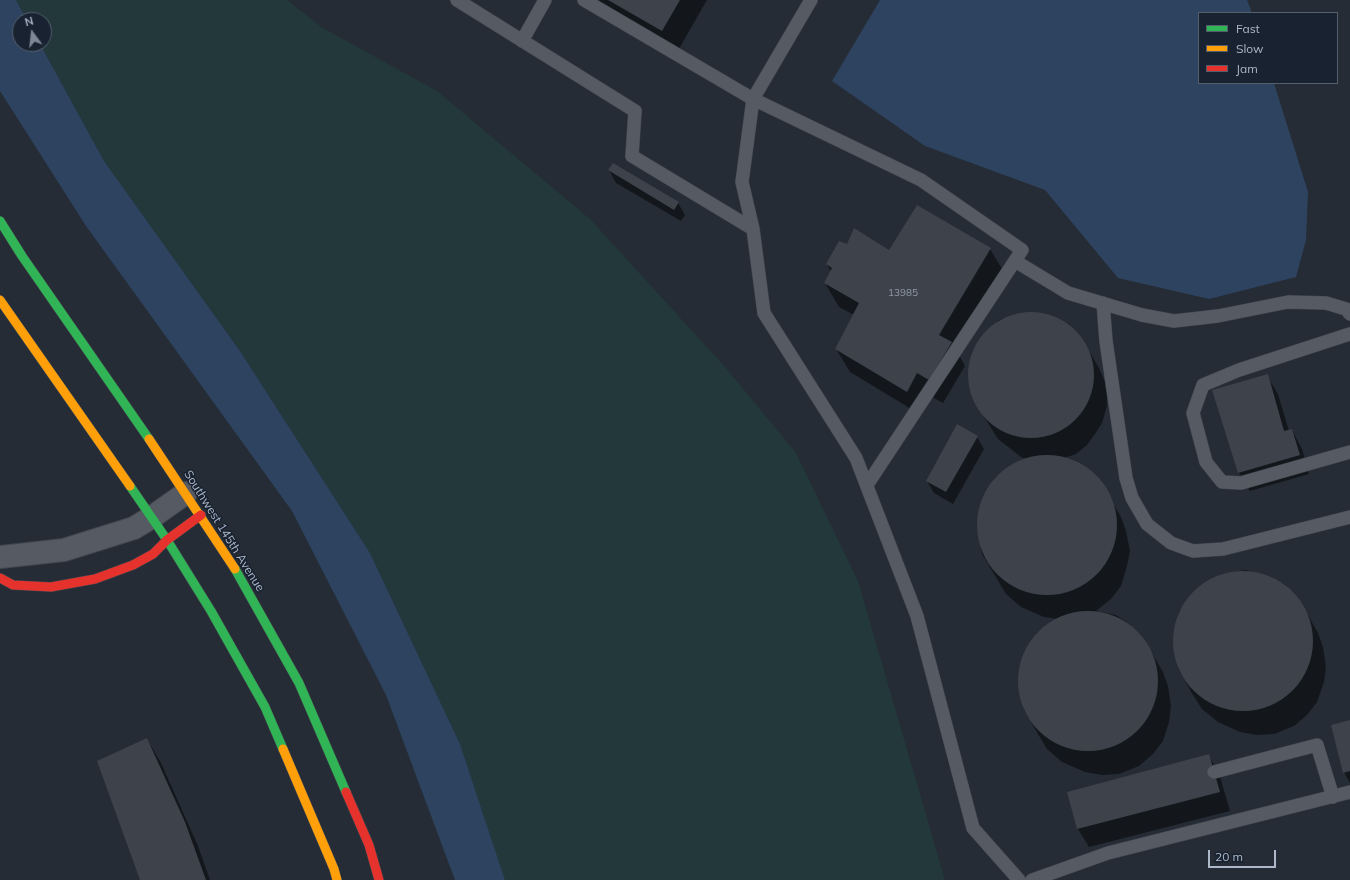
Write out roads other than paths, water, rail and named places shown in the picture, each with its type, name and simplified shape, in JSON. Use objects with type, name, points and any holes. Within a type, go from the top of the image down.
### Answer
[{"type":"street","name":"Southwest 145th Avenue","points":[[0,221],[22,256],[201,515],[237,571],[299,683],[369,845],[379,880]]},
{"type":"street","points":[[0,300],[152,517],[211,610],[265,707],[334,869],[337,880]]},
{"type":"street","points":[[0,557],[64,550],[134,528],[186,493]]},
{"type":"street","points":[[0,578],[12,585],[51,587],[95,579],[133,565],[153,554],[167,540],[201,515]]},
{"type":"lane","points":[[457,0],[634,111],[632,156],[753,229]]},
{"type":"lane","points":[[522,41],[545,0]]},
{"type":"lane","points":[[584,0],[753,99],[921,180],[1022,250],[867,485]]},
{"type":"lane","points":[[811,0],[753,99],[742,182],[753,229],[764,313],[856,458],[916,616],[973,828],[1019,880]]},
{"type":"lane","points":[[1015,261],[1068,293],[1142,315],[1174,321],[1218,316],[1288,302],[1326,303],[1346,309],[1350,314]]},
{"type":"lane","points":[[1103,303],[1106,341],[1126,478],[1132,498],[1147,524],[1171,543],[1194,551],[1223,549],[1350,517]]},
{"type":"lane","points":[[1350,334],[1239,370],[1203,385],[1193,413],[1206,462],[1222,482],[1241,483],[1350,452]]},
{"type":"lane","points":[[1214,772],[1317,745],[1332,797]]},
{"type":"lane","points":[[1032,880],[1108,853],[1350,792]]},
{"type":"water","points":[[0,0],[16,0],[23,12],[12,12],[12,52],[44,52],[104,161],[240,351],[370,553],[460,744],[505,880],[455,880],[386,695],[292,511],[86,226],[0,91]]},
{"type":"water","points":[[880,0],[1247,0],[1252,12],[1198,12],[1198,84],[1274,84],[1308,192],[1306,240],[1296,277],[1209,299],[1118,278],[1045,190],[925,146],[832,81]]}]
